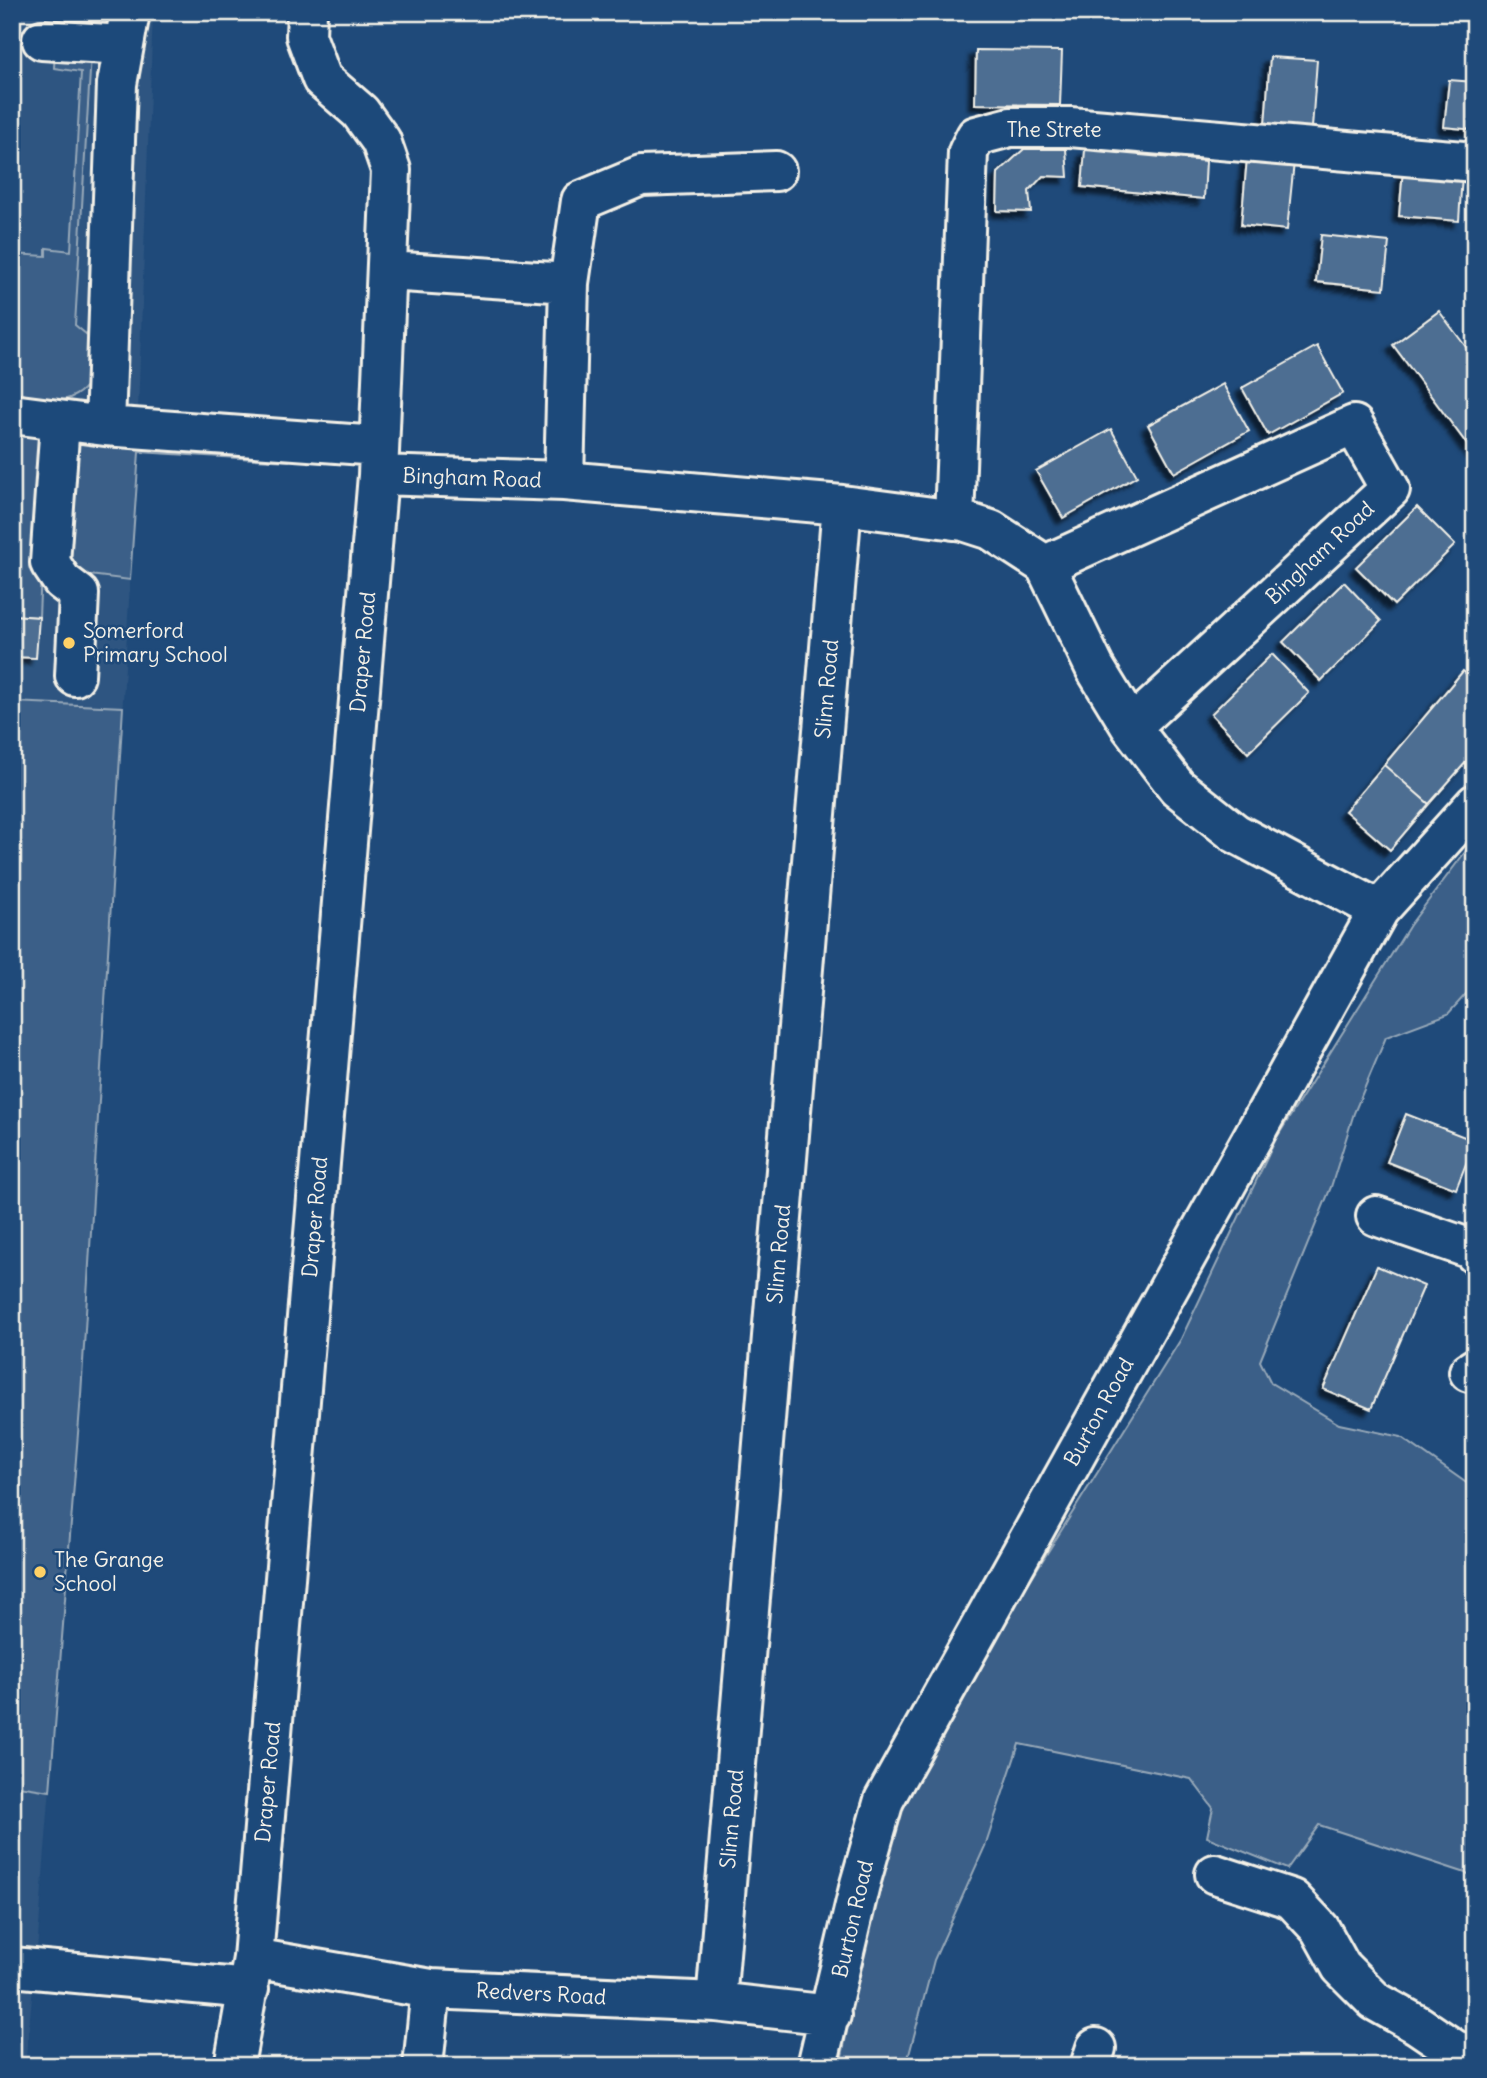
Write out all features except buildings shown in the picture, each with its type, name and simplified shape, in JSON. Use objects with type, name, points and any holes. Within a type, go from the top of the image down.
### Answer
[{"type":"street","name":"Bingham Road","points":[[307,12],[306,36],[322,79],[360,112],[381,141],[391,170],[378,461],[564,481],[842,505],[954,520],[991,530],[1045,565],[1354,425],[1390,489],[1131,727]]},
{"type":"street","points":[[42,40],[127,29],[117,84],[105,426]]},
{"type":"street","name":"The Strete","points":[[954,520],[968,152],[976,136],[1010,127],[1070,127],[1475,162]]},
{"type":"street","points":[[564,481],[569,283],[581,201],[641,176],[776,171]]},
{"type":"street","points":[[388,271],[569,283]]},
{"type":"street","points":[[12,414],[378,461]]},
{"type":"street","points":[[60,422],[50,563],[62,581],[79,594],[75,676]]},
{"type":"street","name":"Draper Road","points":[[234,2066],[251,1973],[378,461]]},
{"type":"street","name":"Slinn Road","points":[[716,2002],[842,505]]},
{"type":"street","points":[[1045,565],[1095,668],[1131,727],[1177,786],[1235,833],[1380,910]]},
{"type":"street","name":"Burton Road","points":[[817,2066],[860,1884],[884,1800],[1380,910],[1475,804]]},
{"type":"street","points":[[1376,1216],[1473,1251]]},
{"type":"street","points":[[1214,1874],[1292,1899],[1320,1929],[1341,1967],[1375,2001],[1455,2050],[1475,2056]]},
{"type":"street","name":"Redvers Road","points":[[12,1967],[251,1973],[431,1989],[716,2002],[831,2015]]},
{"type":"street","points":[[423,2066],[431,1989]]},
{"type":"shaded area","name":"Somerford Primary School","points":[[12,12],[153,12],[138,411],[289,461],[138,452],[81,1395],[38,1939],[25,2066],[12,2066]]},
{"type":"shaded area","points":[[55,51],[91,54],[75,325],[98,344],[92,377],[85,387],[67,399],[46,402],[12,399],[12,254],[46,256],[46,248],[71,251],[81,72],[54,68]]},
{"type":"shaded area","points":[[12,427],[47,429],[39,617],[12,615]]},
{"type":"shaded area","points":[[79,439],[291,446],[289,461],[139,452],[130,580],[81,574],[75,570],[65,547],[71,455]]},
{"type":"shaded area","points":[[12,702],[123,707],[81,1395],[50,1791],[12,1785]]},
{"type":"shaded area","points":[[1475,839],[1475,984],[1448,1014],[1386,1037],[1354,1113],[1331,1187],[1260,1361],[1271,1383],[1339,1424],[1401,1437],[1475,1489],[1475,1876],[1319,1825],[1287,1869],[1207,1837],[1213,1808],[1191,1779],[1019,1744],[986,1844],[934,1960],[906,2066],[840,2066],[866,1937],[902,1804],[1019,1598],[1181,1339],[1276,1139],[1410,925]]},
{"type":"place","name":"Somerford Primary School","points":[[69,643]]},
{"type":"place","name":"The Grange School","points":[[40,1572]]}]
